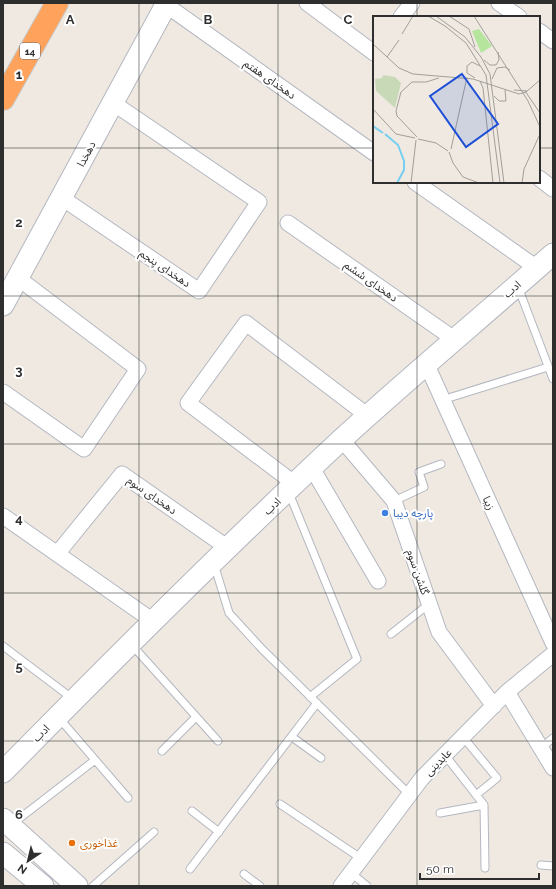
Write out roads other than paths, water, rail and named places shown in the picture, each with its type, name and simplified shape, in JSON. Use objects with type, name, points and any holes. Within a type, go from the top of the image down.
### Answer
[{"type":"highway","name":"14","points":[[3,99],[57,3]]},
{"type":"main road","name":"دهخدا","points":[[3,305],[167,4]]},
{"type":"main road","name":"ادب","points":[[3,772],[74,699],[220,555],[312,468],[426,363],[553,254]]},
{"type":"main road","points":[[6,823],[77,886]]},
{"type":"main road","points":[[3,853],[44,886]]},
{"type":"street","points":[[307,3],[373,52]]},
{"type":"street","points":[[402,16],[412,3]]},
{"type":"street","points":[[499,3],[518,16]]},
{"type":"street","name":"دهخدای هفتم","points":[[167,4],[373,152]]},
{"type":"street","points":[[540,32],[553,41]]},
{"type":"street","name":"دهخدای پنجم","points":[[62,198],[199,291],[259,202],[114,102]]},
{"type":"street","points":[[540,179],[553,189]]},
{"type":"street","points":[[416,183],[537,268]]},
{"type":"street","name":"دهخدای ششم","points":[[288,223],[454,339]]},
{"type":"street","points":[[3,392],[84,449],[138,369],[18,278]]},
{"type":"street","points":[[291,488],[188,403],[246,323],[368,416]]},
{"type":"street","name":"زیبا","points":[[426,363],[553,643]]},
{"type":"street","name":"گلشن سوم","points":[[342,440],[394,501],[439,632],[494,706]]},
{"type":"street","points":[[312,468],[378,581]]},
{"type":"street","name":"دهخدای سوم","points":[[57,554],[122,474],[220,555]]},
{"type":"street","points":[[3,516],[153,621]]},
{"type":"street","name":"عابدینی","points":[[341,886],[422,778],[507,692],[553,654]]},
{"type":"street","points":[[507,692],[553,768]]},
{"type":"lane","points":[[517,285],[553,379]]},
{"type":"lane","points":[[442,400],[548,367]]},
{"type":"lane","points":[[394,501],[424,487],[418,472],[441,464]]},
{"type":"lane","points":[[291,488],[357,659],[310,697]]},
{"type":"lane","points":[[220,555],[229,613],[262,650],[410,795]]},
{"type":"lane","points":[[391,634],[429,604]]},
{"type":"lane","points":[[130,644],[218,741]]},
{"type":"lane","points":[[3,646],[74,699]]},
{"type":"lane","points":[[190,869],[317,703]]},
{"type":"lane","points":[[58,716],[128,798]]},
{"type":"lane","points":[[162,751],[196,717]]},
{"type":"lane","points":[[292,737],[321,758]]},
{"type":"lane","points":[[463,737],[497,778],[476,795]]},
{"type":"lane","points":[[541,748],[553,738]]},
{"type":"lane","points":[[445,755],[484,805],[485,868]]},
{"type":"lane","points":[[6,823],[95,760]]},
{"type":"lane","points":[[280,804],[362,859]]},
{"type":"lane","points":[[440,813],[484,805]]},
{"type":"lane","points":[[192,811],[219,832]]},
{"type":"lane","points":[[93,886],[154,832]]},
{"type":"lane","points":[[541,865],[553,866]]},
{"type":"lane","points":[[351,873],[367,886]]},
{"type":"lane","points":[[244,874],[260,886]]},
{"type":"place","name":"پارچه دیبا","points":[[385,513]]},
{"type":"place","name":"غذاخوری","points":[[72,843]]}]
